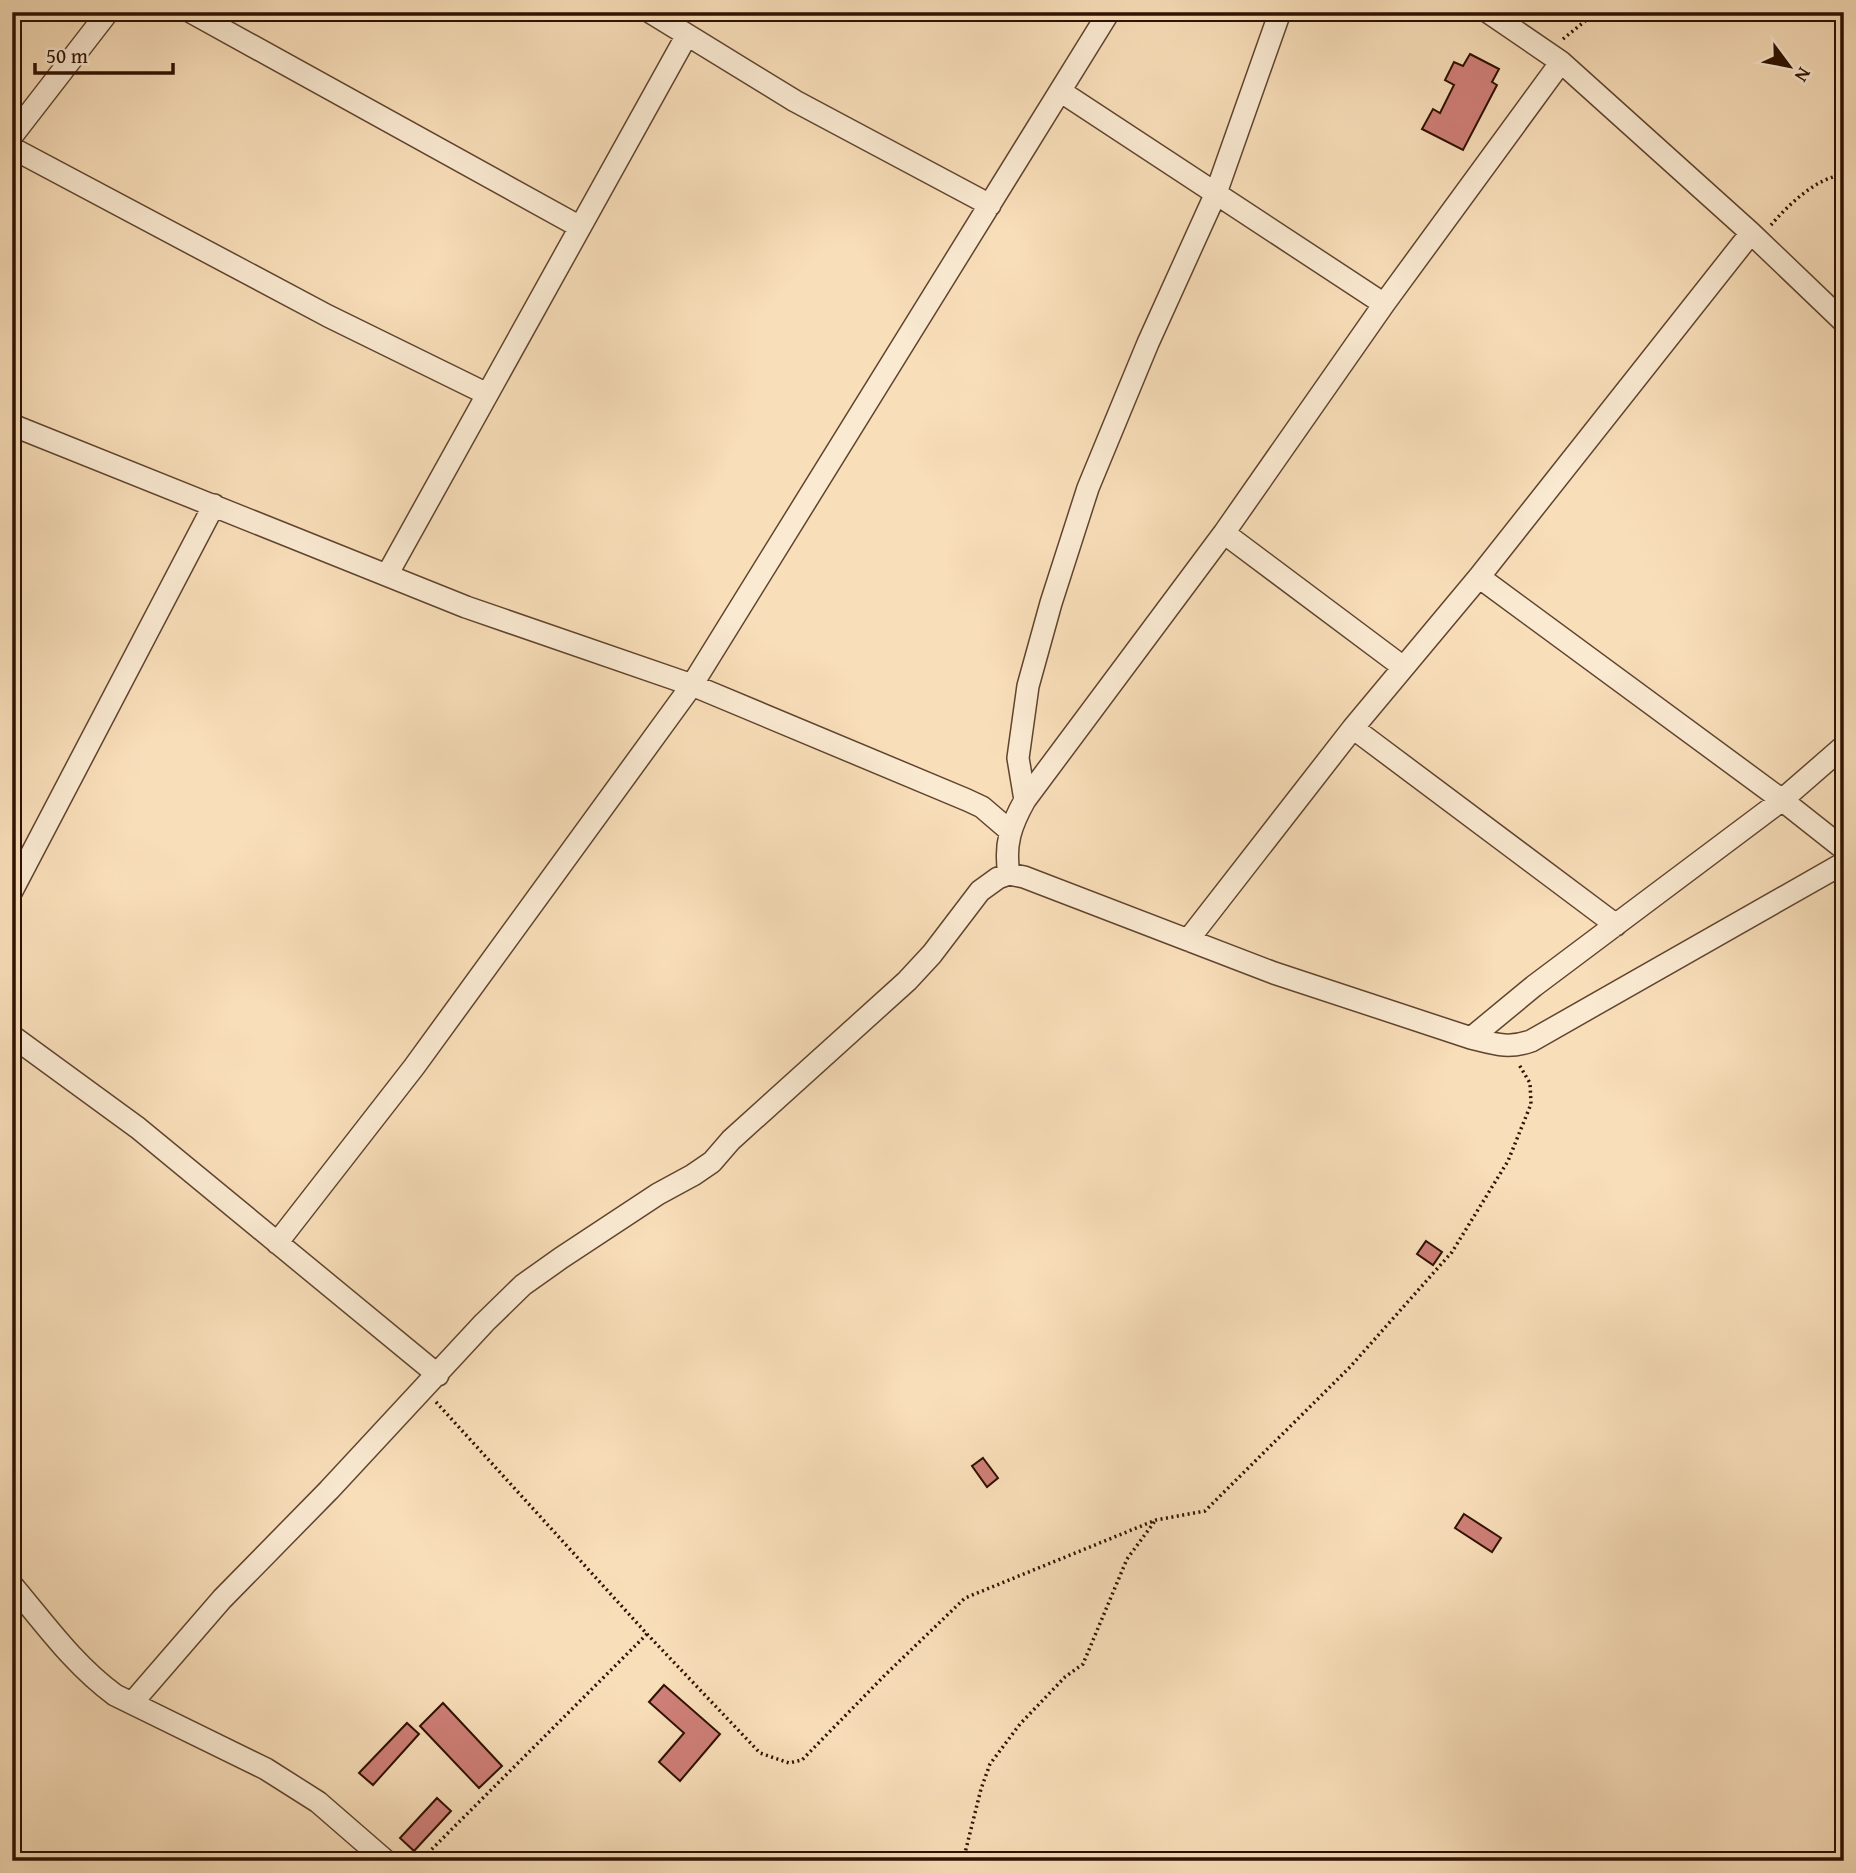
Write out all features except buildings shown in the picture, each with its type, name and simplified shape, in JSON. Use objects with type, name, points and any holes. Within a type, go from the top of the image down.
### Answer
[{"type":"street","points":[[12,136],[107,12]]},
{"type":"street","points":[[191,12],[580,227]]},
{"type":"street","points":[[650,12],[795,101],[990,205]]},
{"type":"street","points":[[277,1242],[414,1067],[692,685],[1109,12]]},
{"type":"street","points":[[1025,800],[1018,758],[1028,686],[1088,488],[1148,343],[1216,193],[1280,12]]},
{"type":"street","points":[[1488,12],[1561,62],[1844,322]]},
{"type":"street","points":[[387,575],[687,35]]},
{"type":"street","points":[[1009,874],[1006,855],[1010,831],[1025,800],[1224,533],[1384,304],[1561,62]]},
{"type":"street","points":[[1060,92],[1384,304]]},
{"type":"street","points":[[12,148],[328,316],[487,394]]},
{"type":"street","points":[[1188,940],[1353,728],[1754,237]]},
{"type":"street","points":[[12,425],[466,607],[692,685],[967,800],[982,807],[1010,831]]},
{"type":"street","points":[[12,891],[214,505]]},
{"type":"street","points":[[1224,533],[1403,667]]},
{"type":"street","points":[[1479,577],[1782,800],[1844,849]]},
{"type":"street","points":[[1353,728],[1616,925]]},
{"type":"street","points":[[1471,1038],[1534,986],[1782,800],[1844,746]]},
{"type":"street","points":[[132,1703],[222,1599],[523,1285],[712,1161],[730,1140],[907,981],[932,954],[980,891],[998,878],[1009,874],[1024,877],[1274,973],[1471,1038],[1516,1047],[1531,1041],[1844,863]]},
{"type":"street","points":[[12,1036],[138,1128],[277,1242],[431,1382]]},
{"type":"street","points":[[12,1585],[78,1664],[116,1695],[265,1769],[318,1802],[386,1861]]},
{"type":"path","points":[[1537,44],[1563,38],[1596,12]]},
{"type":"path","points":[[1754,237],[1789,204],[1834,176],[1844,175]]},
{"type":"path","points":[[431,1382],[647,1634],[760,1753],[789,1763],[802,1760],[884,1675],[965,1598],[1156,1520],[1205,1511],[1350,1367],[1452,1252],[1508,1161],[1531,1104],[1530,1083],[1521,1066],[1502,1046]]},
{"type":"path","points":[[963,1861],[990,1764],[1020,1724],[1065,1677],[1083,1664],[1127,1559],[1156,1520]]},
{"type":"path","points":[[420,1861],[647,1634]]}]
